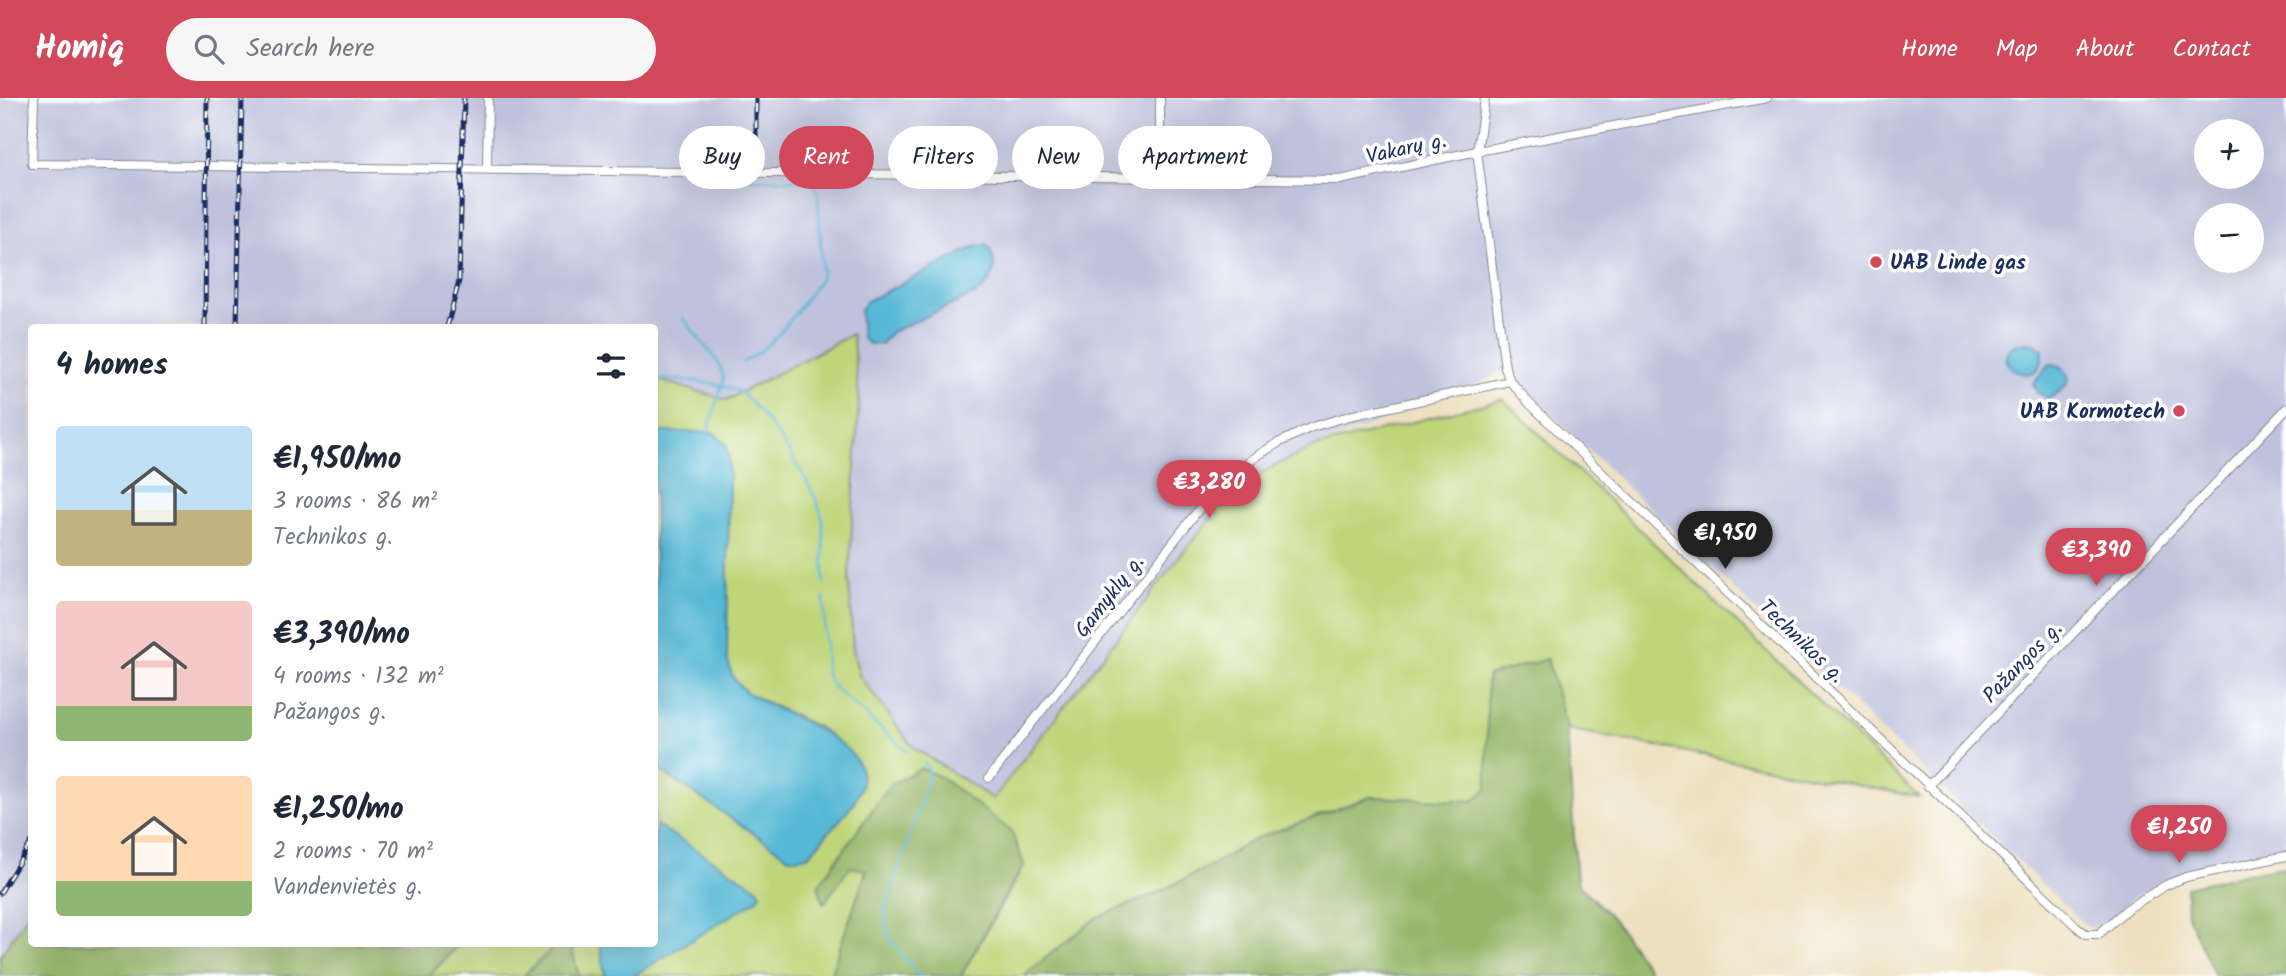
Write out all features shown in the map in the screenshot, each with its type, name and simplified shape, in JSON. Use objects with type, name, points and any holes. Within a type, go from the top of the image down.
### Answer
[{"type":"street","name":"Vakarų g.","points":[[34,98],[32,164],[1118,177]]},
{"type":"street","points":[[487,168],[488,98]]},
{"type":"street","points":[[1160,98],[1160,126]]},
{"type":"street","points":[[1485,98],[1477,151],[1506,369],[1510,381]]},
{"type":"street","name":"Vakarų g.","points":[[1272,179],[1339,180],[1477,151],[1767,98]]},
{"type":"street","name":"Gamyklų g.","points":[[989,778],[1203,505],[1238,470],[1278,443],[1329,421],[1510,381]]},
{"type":"street","name":"Technikos g.","points":[[1510,381],[1531,405],[2076,926],[2091,935],[2104,932],[2127,909],[2166,885],[2186,877],[2286,856]]},
{"type":"street","name":"Pažangos g.","points":[[1928,786],[2286,409]]},
{"type":"shaded area","points":[[0,98],[2286,98],[2286,850],[2189,871],[2162,881],[2134,898],[2103,925],[2090,928],[1556,419],[1517,375],[1496,373],[1487,380],[1311,448],[1265,471],[1224,503],[993,799],[913,747],[859,675],[853,650],[849,580],[859,398],[852,334],[727,400],[658,380],[658,324],[28,324],[28,914],[0,956]]},
{"type":"green space","points":[[852,334],[859,398],[849,580],[853,650],[859,675],[913,747],[993,799],[1224,503],[1265,471],[1311,448],[1503,399],[1919,797],[1567,729],[1547,659],[1488,676],[1487,789],[1473,801],[1370,797],[1255,839],[1159,892],[1095,919],[1023,976],[961,976],[1024,865],[850,867],[867,869],[830,976],[633,976],[757,899],[761,893],[756,887],[658,826],[658,769],[787,856],[808,856],[853,804],[862,784],[852,755],[822,729],[746,692],[731,676],[727,657],[729,458],[726,444],[713,432],[658,432],[658,380],[727,400]]},
{"type":"green space","points":[[1547,659],[1567,729],[1577,883],[1613,919],[1653,976],[1023,976],[1095,919],[1159,892],[1255,839],[1370,797],[1473,801],[1487,789],[1487,676]]},
{"type":"green space","points":[[921,768],[941,777],[1011,831],[1024,865],[961,976],[830,976],[867,870],[850,867],[824,903],[818,886],[890,785]]},
{"type":"green space","points":[[2286,867],[2286,976],[2215,976],[2187,915],[2186,887]]},
{"type":"green space","points":[[28,914],[28,947],[456,947],[429,976],[0,976],[0,956]]},
{"type":"green space","points":[[456,947],[555,947],[523,976],[429,976]]},
{"type":"green space","points":[[555,947],[571,947],[579,976],[523,976]]},
{"type":"green space","points":[[571,947],[601,947],[605,976],[579,976]]},
{"type":"water","points":[[987,245],[993,259],[993,272],[987,284],[976,294],[891,332],[881,344],[869,344],[862,338],[860,309],[867,301],[975,247]]},
{"type":"water","points":[[2025,342],[2033,343],[2043,350],[2040,365],[2033,372],[2014,370],[2008,364],[2006,356],[2011,348]]},
{"type":"water","points":[[2050,364],[2062,368],[2069,380],[2064,388],[2049,399],[2037,392],[2033,383]]},
{"type":"water","points":[[658,432],[713,432],[726,444],[729,458],[727,657],[735,679],[757,699],[837,741],[853,755],[861,771],[860,788],[850,808],[814,850],[800,858],[787,856],[658,769]]},
{"type":"water","points":[[658,826],[756,887],[761,893],[758,899],[633,976],[605,976],[601,947],[658,947]]},
{"type":"waterway","points":[[743,362],[776,337],[819,281],[822,273],[818,192],[814,184],[809,180],[765,179]]},
{"type":"waterway","points":[[683,318],[718,362],[724,378],[708,432]]},
{"type":"waterway","points":[[658,379],[726,387],[735,390],[759,411],[786,448],[818,505],[823,526],[824,583]]},
{"type":"waterway","points":[[824,598],[826,674],[832,686],[908,752]]},
{"type":"waterway","points":[[920,976],[888,937],[885,909],[927,785],[928,768],[924,763]]},
{"type":"railway","points":[[205,324],[207,98]]},
{"type":"railway","points":[[237,324],[242,98]]},
{"type":"railway","points":[[448,324],[459,281],[464,98]]},
{"type":"railway","points":[[756,98],[756,126]]},
{"type":"railway","points":[[0,893],[28,848]]},
{"type":"place","name":"UAB Linde gas","points":[[1876,262]]},
{"type":"place","name":"UAB Kormotech","points":[[2179,411]]}]
